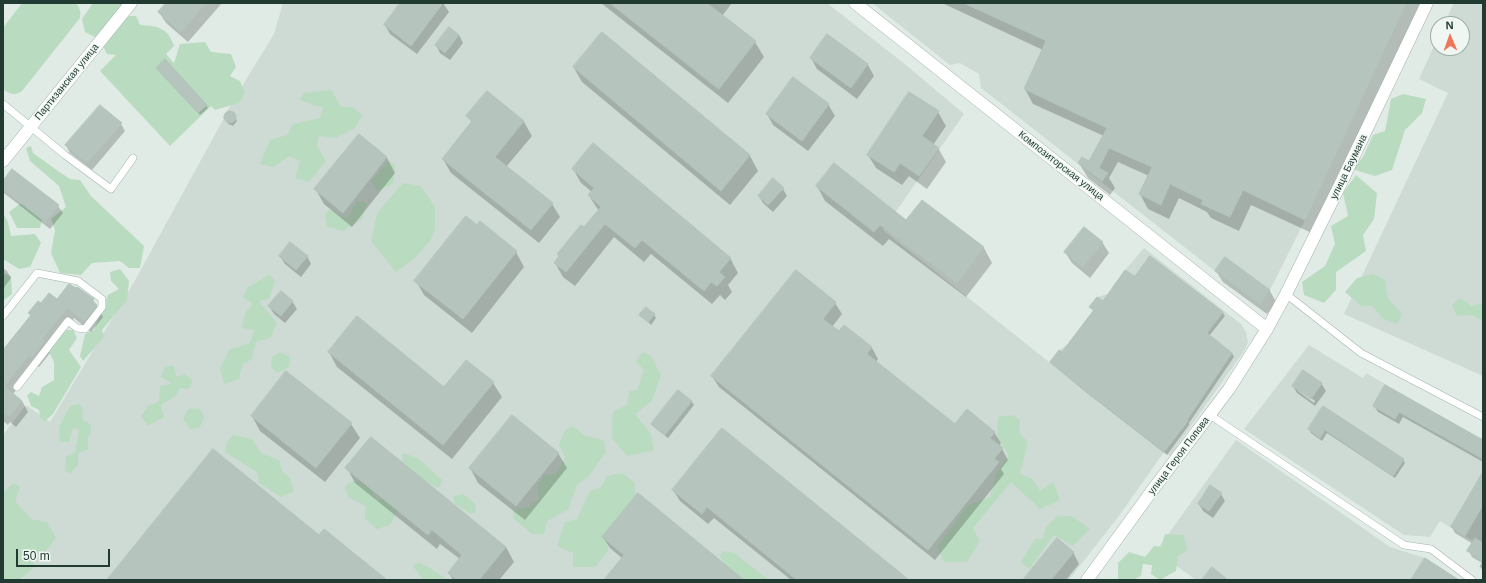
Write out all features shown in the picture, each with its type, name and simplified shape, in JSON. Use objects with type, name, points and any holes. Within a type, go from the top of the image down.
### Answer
[{"type":"street","name":"Партизанская улица","points":[[3,161],[131,3]]},
{"type":"street","name":"Композиторская улица","points":[[855,3],[1267,329]]},
{"type":"street","name":"улица Баумана","points":[[1267,329],[1286,294],[1427,3]]},
{"type":"street","name":"улица Героя Попова","points":[[1087,580],[1154,488],[1230,389],[1267,329]]},
{"type":"lane","points":[[3,104],[111,190],[133,158]]},
{"type":"lane","points":[[3,316],[37,273],[78,281],[102,299],[102,308],[85,329],[77,328],[68,322],[17,387]]},
{"type":"lane","points":[[1286,294],[1361,353],[1483,417]]},
{"type":"lane","points":[[1210,415],[1404,545],[1431,549],[1472,580]]},
{"type":"shaded area","points":[[283,3],[827,3],[906,65],[964,114],[883,230],[1049,362],[1059,350],[1068,344],[1093,310],[1089,307],[1097,297],[1108,294],[1125,270],[1144,248],[1241,324],[1246,332],[1248,342],[1244,351],[1170,456],[1164,452],[1118,517],[1069,580],[3,580],[3,435],[26,405],[50,422],[133,284],[224,118],[224,114],[274,34]]},
{"type":"shaded area","points":[[872,3],[1406,3],[1305,220],[1270,290],[1260,304],[1215,271],[981,88],[979,74],[960,63],[950,65]]},
{"type":"shaded area","points":[[1454,3],[1483,3],[1483,376],[1344,314],[1448,93],[1419,79],[1430,55],[1430,56],[1470,56],[1470,16],[1448,16]]},
{"type":"shaded area","points":[[1309,345],[1363,378],[1366,373],[1481,439],[1483,435],[1483,569],[1479,567],[1482,561],[1473,541],[1440,521],[1430,537],[1404,535],[1244,429]]},
{"type":"shaded area","points":[[1236,440],[1390,547],[1425,558],[1459,580],[1196,580],[1156,551]]},
{"type":"green space","points":[[22,3],[75,3],[80,11],[80,18],[22,91],[17,94],[12,94],[3,89],[3,28]]},
{"type":"green space","points":[[93,3],[124,3],[129,16],[136,16],[140,25],[158,27],[162,29],[172,40],[174,46],[166,54],[174,63],[180,44],[205,42],[211,52],[231,54],[236,67],[230,76],[240,81],[245,93],[239,103],[215,110],[211,106],[170,146],[100,71],[116,55],[107,54],[99,39],[85,32],[82,19]]},
{"type":"green space","points":[[331,90],[341,107],[352,107],[362,115],[355,128],[336,138],[319,136],[317,146],[326,161],[309,182],[295,178],[300,161],[289,156],[274,167],[260,164],[270,140],[287,135],[293,124],[320,118],[323,108],[300,100],[303,93]]},
{"type":"green space","points":[[1403,94],[1426,99],[1422,113],[1405,130],[1392,170],[1375,176],[1352,169],[1363,157],[1373,135],[1385,131],[1391,99]]},
{"type":"green space","points":[[31,146],[33,153],[58,171],[70,179],[80,180],[91,196],[144,246],[140,268],[129,268],[120,261],[92,263],[81,275],[60,273],[51,253],[55,230],[51,219],[66,207],[59,186],[30,161],[26,148]]},
{"type":"green space","points":[[389,161],[395,165],[393,184],[377,191],[371,181]]},
{"type":"green space","points":[[1356,175],[1377,193],[1374,219],[1363,235],[1366,251],[1336,272],[1336,290],[1324,303],[1304,295],[1302,282],[1325,266],[1335,244],[1331,226],[1348,216],[1343,193]]},
{"type":"green space","points":[[403,183],[421,186],[435,207],[435,230],[430,241],[414,259],[396,272],[371,241],[377,213]]},
{"type":"green space","points":[[26,199],[43,215],[40,228],[17,228],[9,212]]},
{"type":"green space","points":[[357,201],[367,203],[362,219],[343,231],[327,226],[325,214],[330,209],[347,219]]},
{"type":"green space","points":[[3,213],[8,222],[11,236],[35,234],[41,243],[30,267],[19,269],[3,259]]},
{"type":"green space","points":[[120,269],[129,281],[127,300],[102,330],[104,337],[83,361],[80,356],[85,334],[94,330],[108,295],[119,289],[111,281],[110,272]]},
{"type":"green space","points":[[3,273],[11,276],[12,294],[3,301]]},
{"type":"green space","points":[[1373,274],[1385,280],[1388,299],[1402,314],[1397,324],[1383,319],[1373,306],[1361,306],[1345,292],[1357,278]]},
{"type":"green space","points":[[269,275],[275,280],[269,299],[259,301],[277,323],[270,338],[256,342],[252,359],[242,365],[239,379],[224,384],[220,369],[229,350],[250,343],[254,330],[242,328],[245,313],[253,304],[243,297],[248,287]]},
{"type":"green space","points":[[1460,298],[1472,306],[1483,303],[1483,321],[1471,315],[1457,316],[1452,305]]},
{"type":"green space","points":[[65,330],[73,330],[77,338],[69,350],[81,367],[53,414],[45,421],[40,418],[39,410],[31,406],[27,395],[31,392],[39,396],[42,387],[54,380],[54,362],[46,346]]},
{"type":"green space","points":[[280,352],[290,357],[289,367],[278,373],[271,367],[272,357]]},
{"type":"green space","points":[[642,352],[651,356],[661,375],[652,401],[635,414],[651,434],[654,450],[627,456],[612,438],[612,418],[614,411],[627,405],[629,391],[637,390],[644,370],[636,362]]},
{"type":"green space","points":[[165,366],[174,366],[176,377],[184,374],[193,380],[189,389],[180,388],[177,395],[161,405],[164,417],[148,426],[141,416],[149,405],[159,402],[160,386],[172,384],[161,377]]},
{"type":"green space","points":[[79,404],[83,408],[82,419],[91,425],[91,432],[87,439],[89,449],[78,453],[78,465],[70,474],[65,471],[66,457],[75,452],[79,429],[73,428],[69,442],[60,442],[59,427],[70,406]]},
{"type":"green space","points":[[199,408],[205,418],[199,428],[190,429],[183,419],[188,409]]},
{"type":"green space","points":[[1012,415],[1020,420],[1019,433],[1028,442],[1020,474],[1033,479],[1040,491],[1053,482],[1060,500],[1040,509],[1011,482],[973,528],[980,541],[967,562],[944,562],[937,547],[968,505],[990,497],[996,473],[1009,456],[997,436],[998,417]]},
{"type":"green space","points":[[573,426],[585,436],[604,440],[606,452],[589,476],[577,485],[568,510],[547,521],[544,534],[532,534],[514,519],[513,511],[529,506],[539,499],[537,487],[544,475],[556,474],[565,458],[559,444],[565,430]]},
{"type":"green space","points":[[233,435],[252,439],[261,453],[279,460],[282,471],[290,478],[294,491],[281,497],[259,483],[257,472],[225,452],[227,442]]},
{"type":"green space","points":[[402,453],[418,458],[442,480],[439,488],[413,476],[403,465]]},
{"type":"green space","points":[[622,473],[635,483],[636,510],[610,533],[608,551],[595,567],[573,567],[573,553],[557,546],[565,522],[577,519],[590,491],[601,487],[607,476]]},
{"type":"green space","points":[[353,481],[368,482],[376,499],[389,498],[400,507],[390,525],[377,529],[365,519],[366,506],[348,497],[345,486]]},
{"type":"green space","points":[[13,483],[20,487],[15,501],[31,519],[47,522],[56,538],[44,553],[33,554],[33,569],[18,580],[3,580],[3,493]]},
{"type":"green space","points":[[463,494],[476,504],[475,513],[469,513],[455,504],[453,496]]},
{"type":"green space","points":[[1058,516],[1072,516],[1090,529],[1073,546],[1054,535],[1029,569],[1021,562],[1035,539],[1043,539],[1045,528]]},
{"type":"green space","points":[[1165,534],[1183,535],[1188,550],[1178,556],[1176,571],[1160,580],[1151,574],[1152,565],[1143,564],[1141,576],[1136,579],[1118,579],[1118,563],[1129,552],[1145,557],[1154,546],[1161,547]]},
{"type":"green space","points":[[724,551],[734,553],[769,580],[740,580],[726,568],[720,556]]},
{"type":"green space","points":[[418,562],[435,571],[447,580],[423,580],[413,566]]},
{"type":"building","points":[[166,3],[206,3],[181,32],[158,12]]},
{"type":"building","points":[[400,3],[443,3],[411,46],[384,25]]},
{"type":"building","points":[[610,3],[707,3],[756,41],[719,89]]},
{"type":"building","points":[[964,3],[1406,3],[1305,220],[1243,190],[1230,217],[1201,204],[1203,200],[1170,184],[1161,205],[1139,194],[1152,167],[1109,148],[1099,168],[1108,173],[1102,181],[1078,163],[1082,157],[1089,161],[1107,128],[1024,89],[1046,41]]},
{"type":"building","points":[[449,27],[459,35],[445,53],[435,45]]},
{"type":"building","points":[[602,32],[750,155],[721,191],[573,67]]},
{"type":"building","points":[[827,34],[868,64],[851,88],[810,58]]},
{"type":"building","points":[[165,59],[207,105],[198,113],[156,68]]},
{"type":"building","points":[[793,77],[829,104],[802,141],[766,114]]},
{"type":"building","points":[[487,91],[524,121],[495,157],[553,203],[531,230],[442,159],[472,121],[466,116]]},
{"type":"building","points":[[909,92],[939,111],[922,136],[939,148],[919,176],[900,163],[894,172],[867,155]]},
{"type":"building","points":[[100,105],[122,123],[87,163],[65,145]]},
{"type":"building","points":[[228,111],[232,111],[236,117],[232,123],[228,123],[224,119],[224,115]]},
{"type":"building","points":[[359,134],[387,157],[343,213],[314,189]]},
{"type":"building","points":[[593,143],[731,258],[719,272],[725,277],[717,286],[711,282],[704,291],[642,240],[635,248],[605,224],[566,272],[554,263],[559,256],[557,254],[581,225],[584,227],[601,207],[588,195],[594,188],[572,169]]},
{"type":"building","points":[[834,163],[906,220],[922,200],[984,247],[957,283],[880,225],[874,232],[816,186]]},
{"type":"building","points":[[12,169],[59,205],[45,222],[3,189],[3,181]]},
{"type":"building","points":[[773,178],[784,188],[768,205],[758,196]]},
{"type":"building","points":[[466,216],[477,225],[480,221],[517,251],[463,319],[414,281]]},
{"type":"building","points":[[1084,227],[1103,242],[1083,267],[1064,252]]},
{"type":"building","points":[[290,242],[308,256],[296,270],[279,256]]},
{"type":"building","points":[[1150,256],[1223,312],[1207,333],[1232,353],[1187,420],[1188,421],[1164,452],[1050,362],[1059,350],[1062,352],[1094,310],[1089,307],[1097,297],[1103,301],[1125,270],[1135,276]]},
{"type":"building","points":[[1225,257],[1270,290],[1260,304],[1215,271]]},
{"type":"building","points":[[796,270],[836,302],[823,319],[839,331],[844,325],[872,347],[867,354],[955,424],[967,409],[995,432],[990,438],[1003,448],[994,459],[999,462],[928,550],[711,376]]},
{"type":"building","points":[[69,284],[76,288],[77,287],[94,299],[92,301],[97,305],[85,321],[67,308],[42,339],[44,341],[32,357],[29,355],[4,386],[22,401],[9,417],[3,412],[3,350],[31,315],[28,313],[38,301],[41,303],[49,293],[57,299]]},
{"type":"building","points":[[281,291],[293,301],[281,316],[268,306]]},
{"type":"building","points":[[646,307],[655,314],[648,322],[639,315]]},
{"type":"building","points":[[357,316],[444,387],[466,360],[494,382],[443,445],[328,352]]},
{"type":"building","points":[[1303,370],[1322,383],[1311,399],[1292,386]]},
{"type":"building","points":[[286,371],[352,423],[316,468],[251,416]]},
{"type":"building","points":[[1385,385],[1483,440],[1483,459],[1399,412],[1395,419],[1373,406]]},
{"type":"building","points":[[678,390],[692,401],[665,435],[651,424]]},
{"type":"building","points":[[1323,406],[1404,459],[1393,476],[1325,430],[1320,438],[1308,429]]},
{"type":"building","points":[[512,415],[559,453],[516,506],[469,468]]},
{"type":"building","points":[[722,428],[909,580],[797,580],[707,507],[702,514],[672,490]]},
{"type":"building","points":[[371,437],[506,547],[479,580],[457,580],[448,573],[462,555],[432,530],[428,535],[345,468]]},
{"type":"building","points":[[213,449],[319,535],[324,529],[387,580],[107,580]]},
{"type":"building","points":[[1483,472],[1483,505],[1465,536],[1451,527]]},
{"type":"building","points":[[1210,485],[1222,493],[1209,511],[1198,504]]},
{"type":"building","points":[[638,493],[744,580],[604,580],[624,555],[602,537]]},
{"type":"building","points":[[1057,538],[1074,552],[1051,580],[1023,580]]},
{"type":"building","points":[[1475,538],[1483,543],[1483,561],[1467,551]]},
{"type":"building","points":[[1425,558],[1459,580],[1411,580]]},
{"type":"building","points":[[1212,567],[1228,580],[1202,580]]}]
